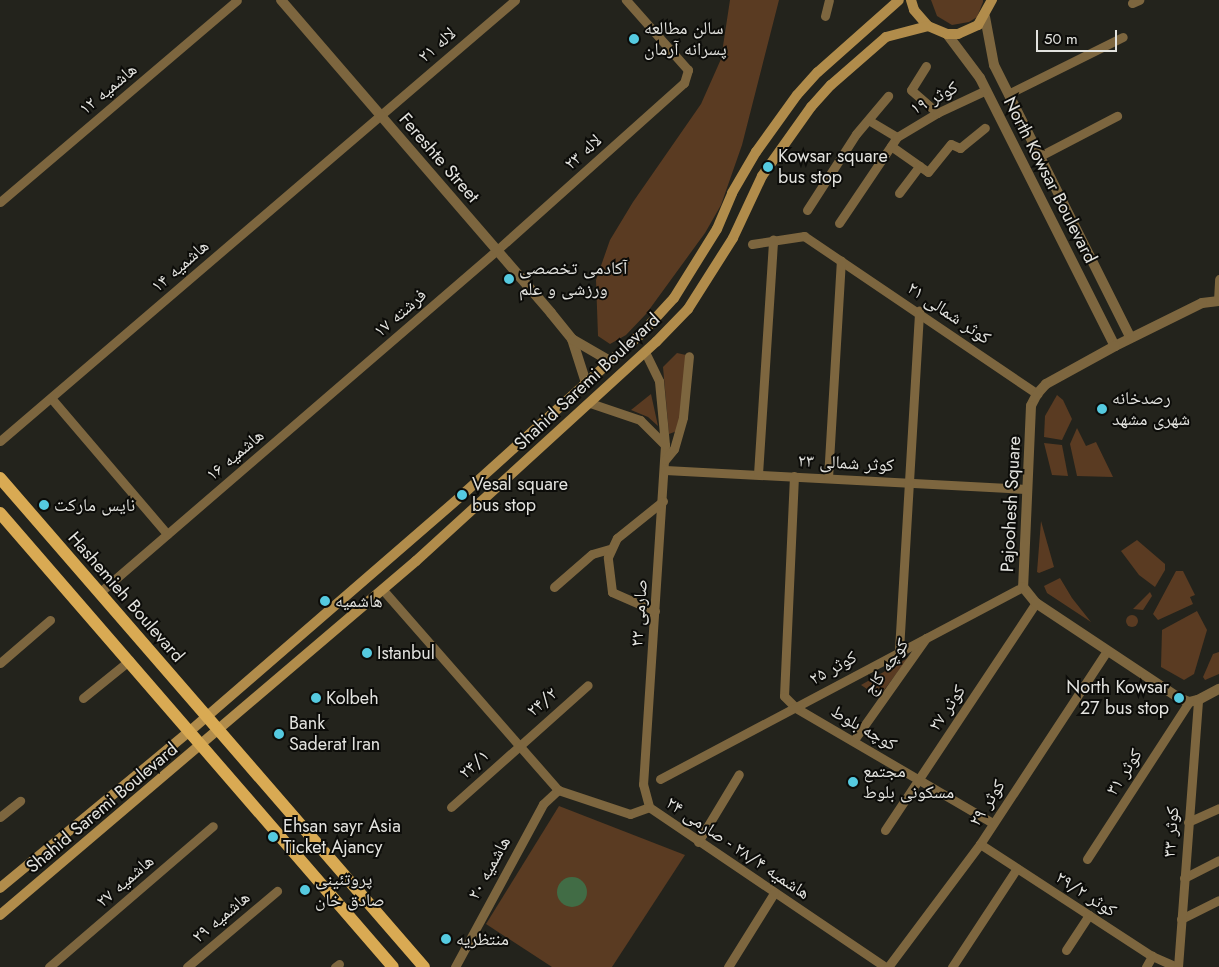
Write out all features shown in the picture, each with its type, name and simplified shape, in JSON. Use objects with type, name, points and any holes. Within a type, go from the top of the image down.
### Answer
[{"type":"main road","name":"Shahid Saremi Boulevard","points":[[0,888],[190,731],[437,518],[610,361],[674,298],[717,229],[732,193],[756,152],[797,95],[818,72],[899,0]]},
{"type":"main road","points":[[911,0],[914,10],[928,26],[947,34],[968,31],[985,17],[992,0]]},
{"type":"main road","name":"Shahid Saremi Boulevard","points":[[0,914],[220,731],[383,590],[645,352],[688,310],[733,238],[762,176],[811,106],[831,85],[886,37],[928,26]]},
{"type":"main road","name":"Hashemieh Boulevard","points":[[0,478],[220,731]]},
{"type":"main road","points":[[0,513],[130,660],[393,967]]},
{"type":"main road","points":[[437,518],[448,531]]},
{"type":"main road","points":[[220,731],[424,967]]},
{"type":"street","name":"هاشمیه ۱۲","points":[[0,202],[237,0]]},
{"type":"street","name":"Fereshte Street","points":[[281,0],[572,339],[610,361]]},
{"type":"street","name":"لاله ۲۱","points":[[381,115],[515,0]]},
{"type":"street","name":"لاله ۲۳","points":[[497,250],[688,76],[688,70],[626,0]]},
{"type":"street","points":[[825,16],[829,0]]},
{"type":"street","name":"North Kowsar Boulevard","points":[[985,17],[994,65],[1131,338]]},
{"type":"street","name":"North Kowsar Boulevard","points":[[947,34],[986,90],[1115,346]]},
{"type":"street","points":[[1008,94],[1123,37]]},
{"type":"street","points":[[926,66],[911,90],[937,113]]},
{"type":"street","name":"کوثر ۱۹","points":[[897,137],[937,113],[986,90]]},
{"type":"street","points":[[807,210],[856,134],[870,121],[888,96]]},
{"type":"street","name":"هاشمیه ۱۴","points":[[0,441],[381,115]]},
{"type":"street","points":[[1040,156],[1117,116]]},
{"type":"street","points":[[839,223],[897,137],[870,121]]},
{"type":"street","points":[[891,146],[928,172],[951,144],[960,148],[985,128]]},
{"type":"street","points":[[899,193],[919,166]]},
{"type":"street","name":"کوثر شمالی ۲۱","points":[[752,244],[773,239],[804,236],[919,311],[1037,394]]},
{"type":"street","points":[[758,474],[773,239]]},
{"type":"street","name":"فرشته ۱۷","points":[[324,400],[497,250]]},
{"type":"street","points":[[828,478],[841,260]]},
{"type":"street","points":[[1037,394],[1046,384],[1115,346],[1202,303],[1218,301],[1219,279]]},
{"type":"street","points":[[899,650],[919,311]]},
{"type":"street","name":"Fereshte Street","points":[[572,339],[586,383]]},
{"type":"street","name":"صارمی ۲۲","points":[[645,352],[659,381],[665,445],[643,784],[649,807]]},
{"type":"street","points":[[665,465],[674,448],[684,417],[689,356]]},
{"type":"street","name":"Pajoohesh Square","points":[[1037,394],[1032,406],[1026,490],[1023,587],[1036,603],[1107,651],[1193,701]]},
{"type":"street","points":[[51,398],[167,534]]},
{"type":"street","name":"هاشمیه ۱۶","points":[[99,592],[324,400]]},
{"type":"street","points":[[590,403],[640,420],[665,445]]},
{"type":"street","name":"کوثر شمالی ۲۳","points":[[665,465],[758,474],[1026,490]]},
{"type":"street","points":[[794,476],[782,692],[796,708]]},
{"type":"street","points":[[655,611],[612,592],[608,576],[610,549],[617,538],[662,501]]},
{"type":"street","points":[[554,586],[592,554],[610,549]]},
{"type":"street","name":"کوثر ۲۵","points":[[660,779],[796,708],[899,650],[1023,587]]},
{"type":"street","points":[[383,590],[558,790]]},
{"type":"street","name":"کوثر ۲۷","points":[[885,830],[1036,603]]},
{"type":"street","points":[[0,663],[50,620]]},
{"type":"street","name":"کوچه کاج","points":[[854,740],[927,636]]},
{"type":"street","name":"کوثر ۲۹","points":[[886,967],[980,844],[1107,651]]},
{"type":"street","points":[[84,698],[130,660]]},
{"type":"street","name":"۲۴/۲","points":[[518,744],[588,685]]},
{"type":"street","points":[[1193,701],[1219,689]]},
{"type":"street","name":"کوثر ۳۳","points":[[1178,967],[1188,822],[1193,701]]},
{"type":"street","name":"کوثر ۳۱","points":[[1087,859],[1193,701]]},
{"type":"street","name":"کوچه بلوط","points":[[796,708],[919,778],[993,824]]},
{"type":"street","name":"۲۴/۱","points":[[451,807],[518,744]]},
{"type":"street","points":[[698,842],[739,774]]},
{"type":"street","name":"هاشمیه ۲۸/۴ - صارمی ۲۴","points":[[558,790],[630,814],[649,807],[698,842],[886,967]]},
{"type":"street","name":"هاشمیه ۲۰","points":[[456,967],[543,804],[558,790]]},
{"type":"street","points":[[0,817],[20,801]]},
{"type":"street","points":[[1188,822],[1219,808]]},
{"type":"street","name":"هاشمیه ۲۷","points":[[49,967],[60,964],[213,826]]},
{"type":"street","name":"کوثر ۲۹/۲","points":[[980,844],[1152,956],[1178,967]]},
{"type":"street","points":[[1184,878],[1219,860]]},
{"type":"street","points":[[952,967],[1017,868]]},
{"type":"street","name":"هاشمیه ۲۹","points":[[187,967],[277,891]]},
{"type":"street","points":[[728,967],[774,892]]},
{"type":"street","points":[[1181,919],[1219,900]]},
{"type":"street","points":[[1066,950],[1089,915]]},
{"type":"street","points":[[1146,967],[1152,956]]},
{"type":"shaded area","points":[[730,0],[779,0],[742,145],[721,205],[705,233],[646,314],[626,335],[610,344],[598,336],[596,280],[610,240],[633,202],[701,104],[721,59]]},
{"type":"shaded area","points":[[931,0],[983,0],[983,2],[977,17],[969,22],[952,25],[937,16]]},
{"type":"shaded area","points":[[677,353],[686,355],[681,416],[677,431],[669,434],[663,367]]},
{"type":"shaded area","points":[[651,394],[658,426],[648,417],[631,410]]},
{"type":"shaded area","points":[[1057,395],[1063,400],[1072,419],[1062,440],[1044,437],[1045,416]]},
{"type":"shaded area","points":[[1077,428],[1086,446],[1096,442],[1113,477],[1077,476],[1070,444]]},
{"type":"shaded area","points":[[1044,443],[1062,445],[1068,476],[1052,475]]},
{"type":"shaded area","points":[[1041,521],[1054,567],[1039,573],[1037,572]]},
{"type":"shaded area","points":[[1137,540],[1165,564],[1165,570],[1155,587],[1139,575],[1121,551]]},
{"type":"shaded area","points":[[1176,571],[1183,571],[1195,595],[1190,597],[1193,604],[1158,620],[1153,614]]},
{"type":"shaded area","points":[[1060,578],[1072,598],[1091,622],[1047,593],[1044,586]]},
{"type":"shaded area","points":[[1150,592],[1152,596],[1143,610],[1133,609]]},
{"type":"shaded area","points":[[1197,611],[1207,630],[1194,674],[1184,680],[1161,667],[1162,630]]},
{"type":"shaded area","points":[[1134,615],[1137,616],[1137,626],[1130,627],[1127,626],[1126,619],[1127,616]]},
{"type":"shaded area","points":[[1219,652],[1219,674],[1205,680],[1203,677],[1213,654]]},
{"type":"shaded area","points":[[908,658],[879,697],[861,685]]},
{"type":"shaded area","points":[[559,806],[685,855],[612,967],[552,967],[486,924]]},
{"type":"shaded area","points":[[572,877],[583,881],[587,892],[583,903],[572,907],[561,903],[557,892],[561,881]]},
{"type":"place","name":"سالن مطالعه پسرانه آرمان","points":[[634,39]]},
{"type":"place","name":"Kowsar square bus stop","points":[[768,167]]},
{"type":"place","name":"آکادمی تخصصی ورزشی و علم","points":[[509,279]]},
{"type":"place","name":"رصدخانه شهری مشهد","points":[[1102,409]]},
{"type":"place","name":"Vesal square bus stop","points":[[462,495]]},
{"type":"place","name":"نایس مارکت","points":[[44,505]]},
{"type":"place","name":"هاشمیه","points":[[325,601]]},
{"type":"place","name":"Istanbul","points":[[367,653]]},
{"type":"place","name":"Kolbeh","points":[[316,698]]},
{"type":"place","name":"North Kowsar 27 bus stop","points":[[1179,698]]},
{"type":"place","name":"Bank Saderat Iran","points":[[279,734]]},
{"type":"place","name":"مجتمع مسکونی بلوط","points":[[853,782]]},
{"type":"place","name":"Ehsan sayr Asia Ticket Ajancy","points":[[273,837]]},
{"type":"place","name":"پروتئینی صادق خان","points":[[305,890]]},
{"type":"place","name":"منتظریه","points":[[446,939]]}]
